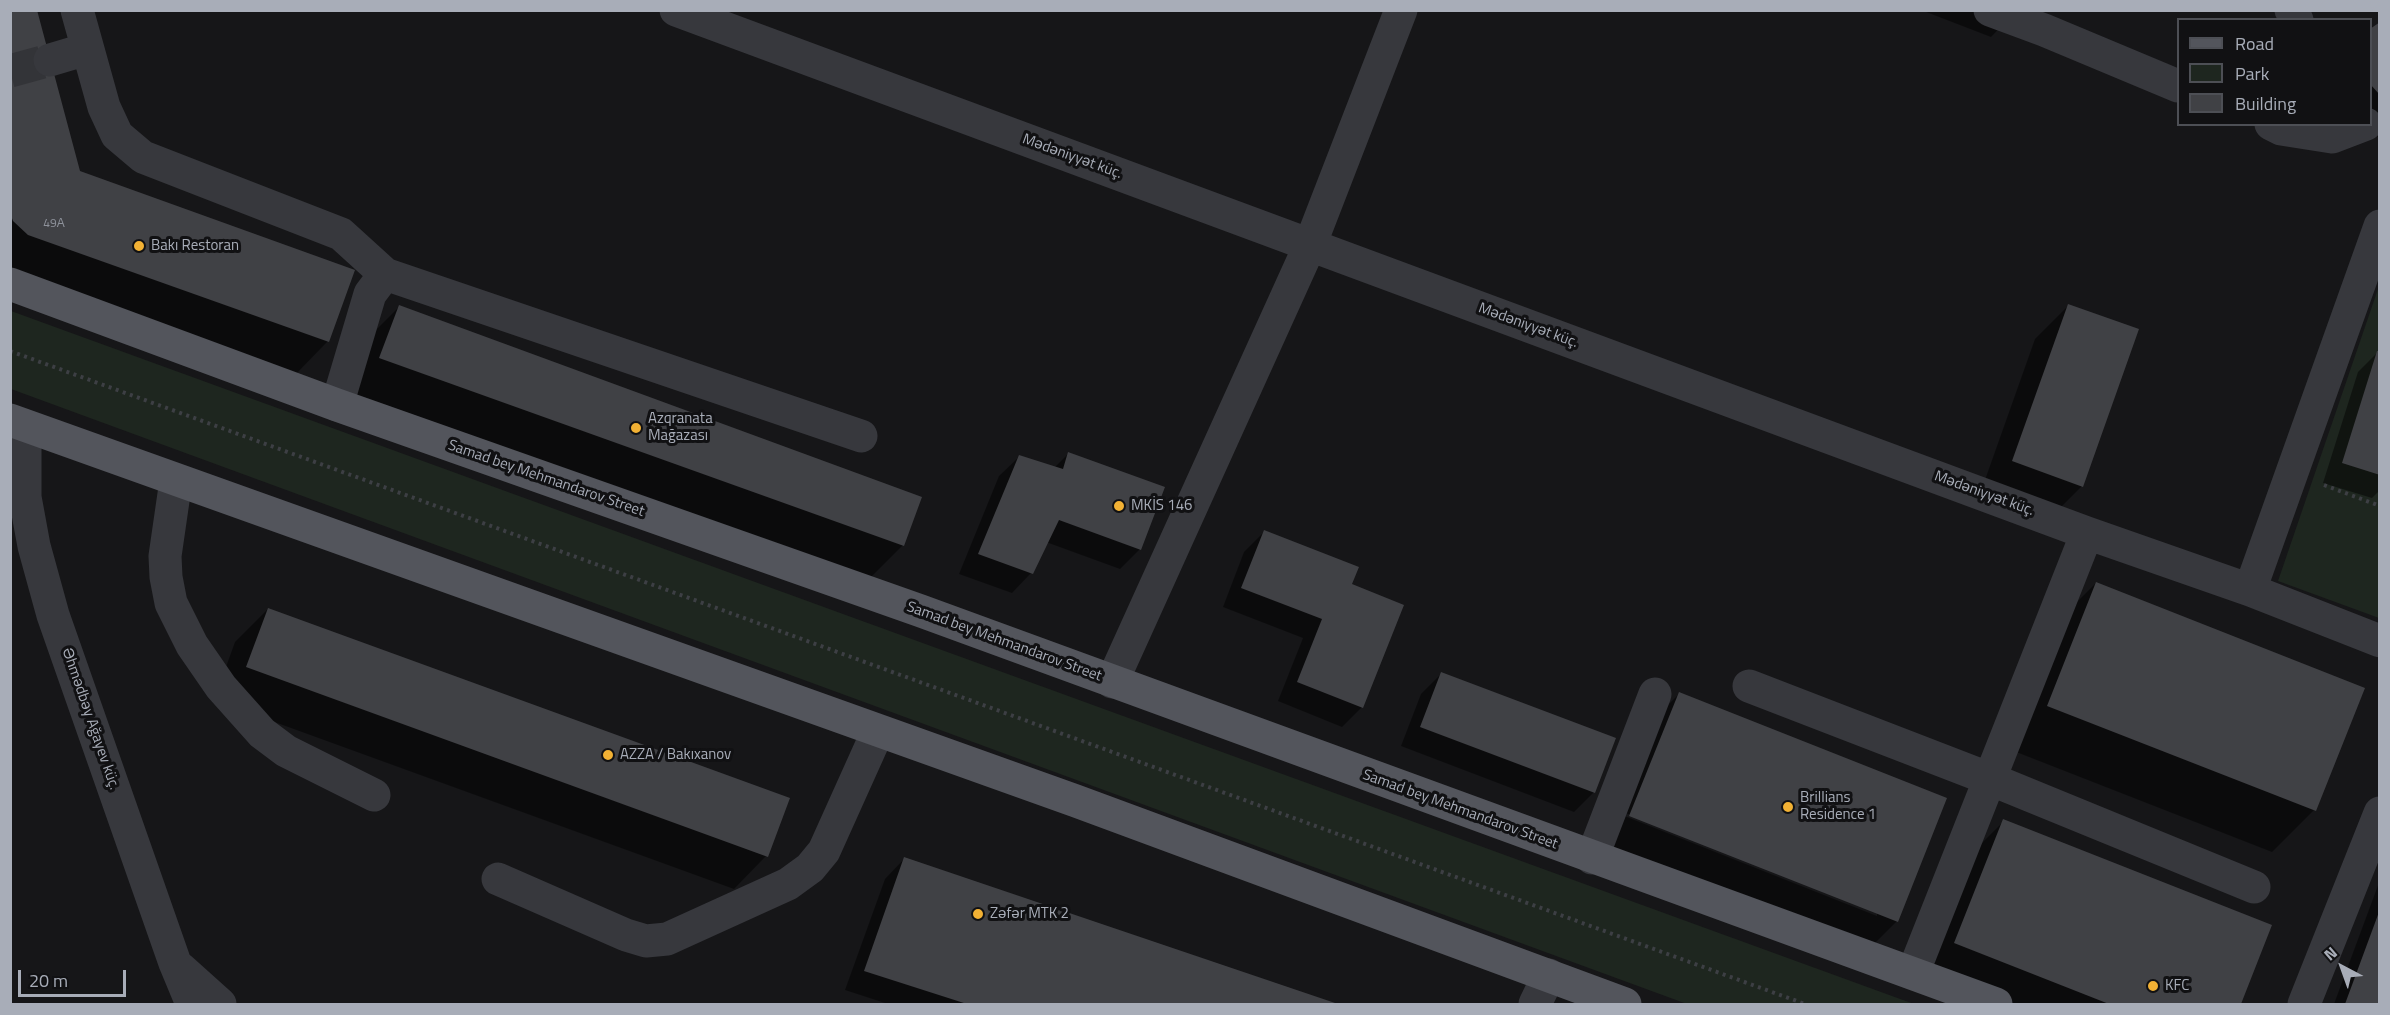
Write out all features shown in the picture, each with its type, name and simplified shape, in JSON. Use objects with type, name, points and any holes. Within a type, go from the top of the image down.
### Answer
[{"type":"main road","name":"Samad bey Mehmandarov Street","points":[[10,284],[337,405],[910,607],[1996,1005]]},
{"type":"main road","points":[[18,423],[878,731],[1549,975],[1625,1005]]},
{"type":"street","points":[[77,10],[104,108],[117,135],[142,157],[341,234],[385,274],[861,436]]},
{"type":"street","name":"Mədəniyyət küç.","points":[[676,10],[2087,533],[2250,590],[2379,641]]},
{"type":"street","points":[[1112,682],[1310,245],[1401,10]]},
{"type":"street","points":[[1990,10],[2048,20],[2177,85]]},
{"type":"street","points":[[50,60],[87,49]]},
{"type":"street","points":[[2275,126],[2281,129],[2332,137],[2361,126]]},
{"type":"street","points":[[2250,590],[2379,226]]},
{"type":"street","points":[[337,405],[370,294],[385,274]]},
{"type":"street","name":"Əhmədbəy Ağayev küç.","points":[[18,423],[18,494],[53,615],[175,963],[192,1005]]},
{"type":"street","points":[[176,480],[165,556],[166,577],[171,603],[192,645],[221,687],[262,733],[286,751],[374,795]]},
{"type":"street","points":[[1913,973],[2087,533]]},
{"type":"street","points":[[1749,686],[1990,779],[2254,886]]},
{"type":"street","points":[[1592,858],[1655,694]]},
{"type":"street","points":[[498,879],[626,935],[646,940],[667,939],[788,884],[810,868],[824,851],[878,731]]},
{"type":"street","points":[[2304,1005],[2379,813]]},
{"type":"street","points":[[175,963],[220,1005]]},
{"type":"street","points":[[1535,1005],[1549,975]]},
{"type":"path","points":[[10,351],[1805,1005]]},
{"type":"path","points":[[2324,485],[2379,506]]},
{"type":"green space","points":[[2379,286],[2379,618],[2278,581]]},
{"type":"green space","points":[[10,311],[1914,1004],[1687,1004],[11,389]]},
{"type":"building","points":[[10,10],[37,10],[80,171],[355,270],[329,342],[28,235],[13,221],[10,213]]},
{"type":"building","points":[[2380,22],[2380,95],[2372,86],[2372,28]]},
{"type":"building","points":[[2068,304],[2139,329],[2083,487],[2012,461]]},
{"type":"building","points":[[399,305],[922,497],[904,546],[379,358]]},
{"type":"building","points":[[2377,351],[2380,351],[2380,475],[2342,463]]},
{"type":"building","points":[[1068,452],[1165,487],[1141,550],[1059,520],[1033,574],[978,554],[1019,455],[1063,469]]},
{"type":"building","points":[[1264,530],[1359,567],[1352,584],[1404,605],[1363,708],[1297,682],[1322,619],[1241,588]]},
{"type":"building","points":[[2096,582],[2365,688],[2316,811],[2047,706]]},
{"type":"building","points":[[268,608],[790,798],[768,857],[246,667]]},
{"type":"building","points":[[1441,672],[1616,738],[1595,793],[1420,727]]},
{"type":"building","name":"Brillians Residence 1","points":[[1679,692],[1947,798],[1898,922],[1629,816]]},
{"type":"building","points":[[2003,819],[2272,925],[2241,1004],[2109,1004],[1954,943]]},
{"type":"building","name":"Zəfər MTK 2","points":[[904,857],[1338,1004],[967,1004],[864,971]]},
{"type":"building","points":[[2379,912],[2380,1004],[2345,1004]]},
{"type":"tunnel","points":[[10,71],[50,60]]},
{"type":"place","name":"Bakı Restoran","points":[[139,246]]},
{"type":"place","name":"Azqranata Mağazası","points":[[636,428]]},
{"type":"place","name":"MKİS 146","points":[[1119,506]]},
{"type":"place","name":"AZZA / Bakıxanov","points":[[608,755]]},
{"type":"place","name":"Brillians Residence 1","points":[[1788,807]]},
{"type":"place","name":"Zəfər MTK 2","points":[[978,914]]},
{"type":"place","name":"KFC","points":[[2153,986]]}]
